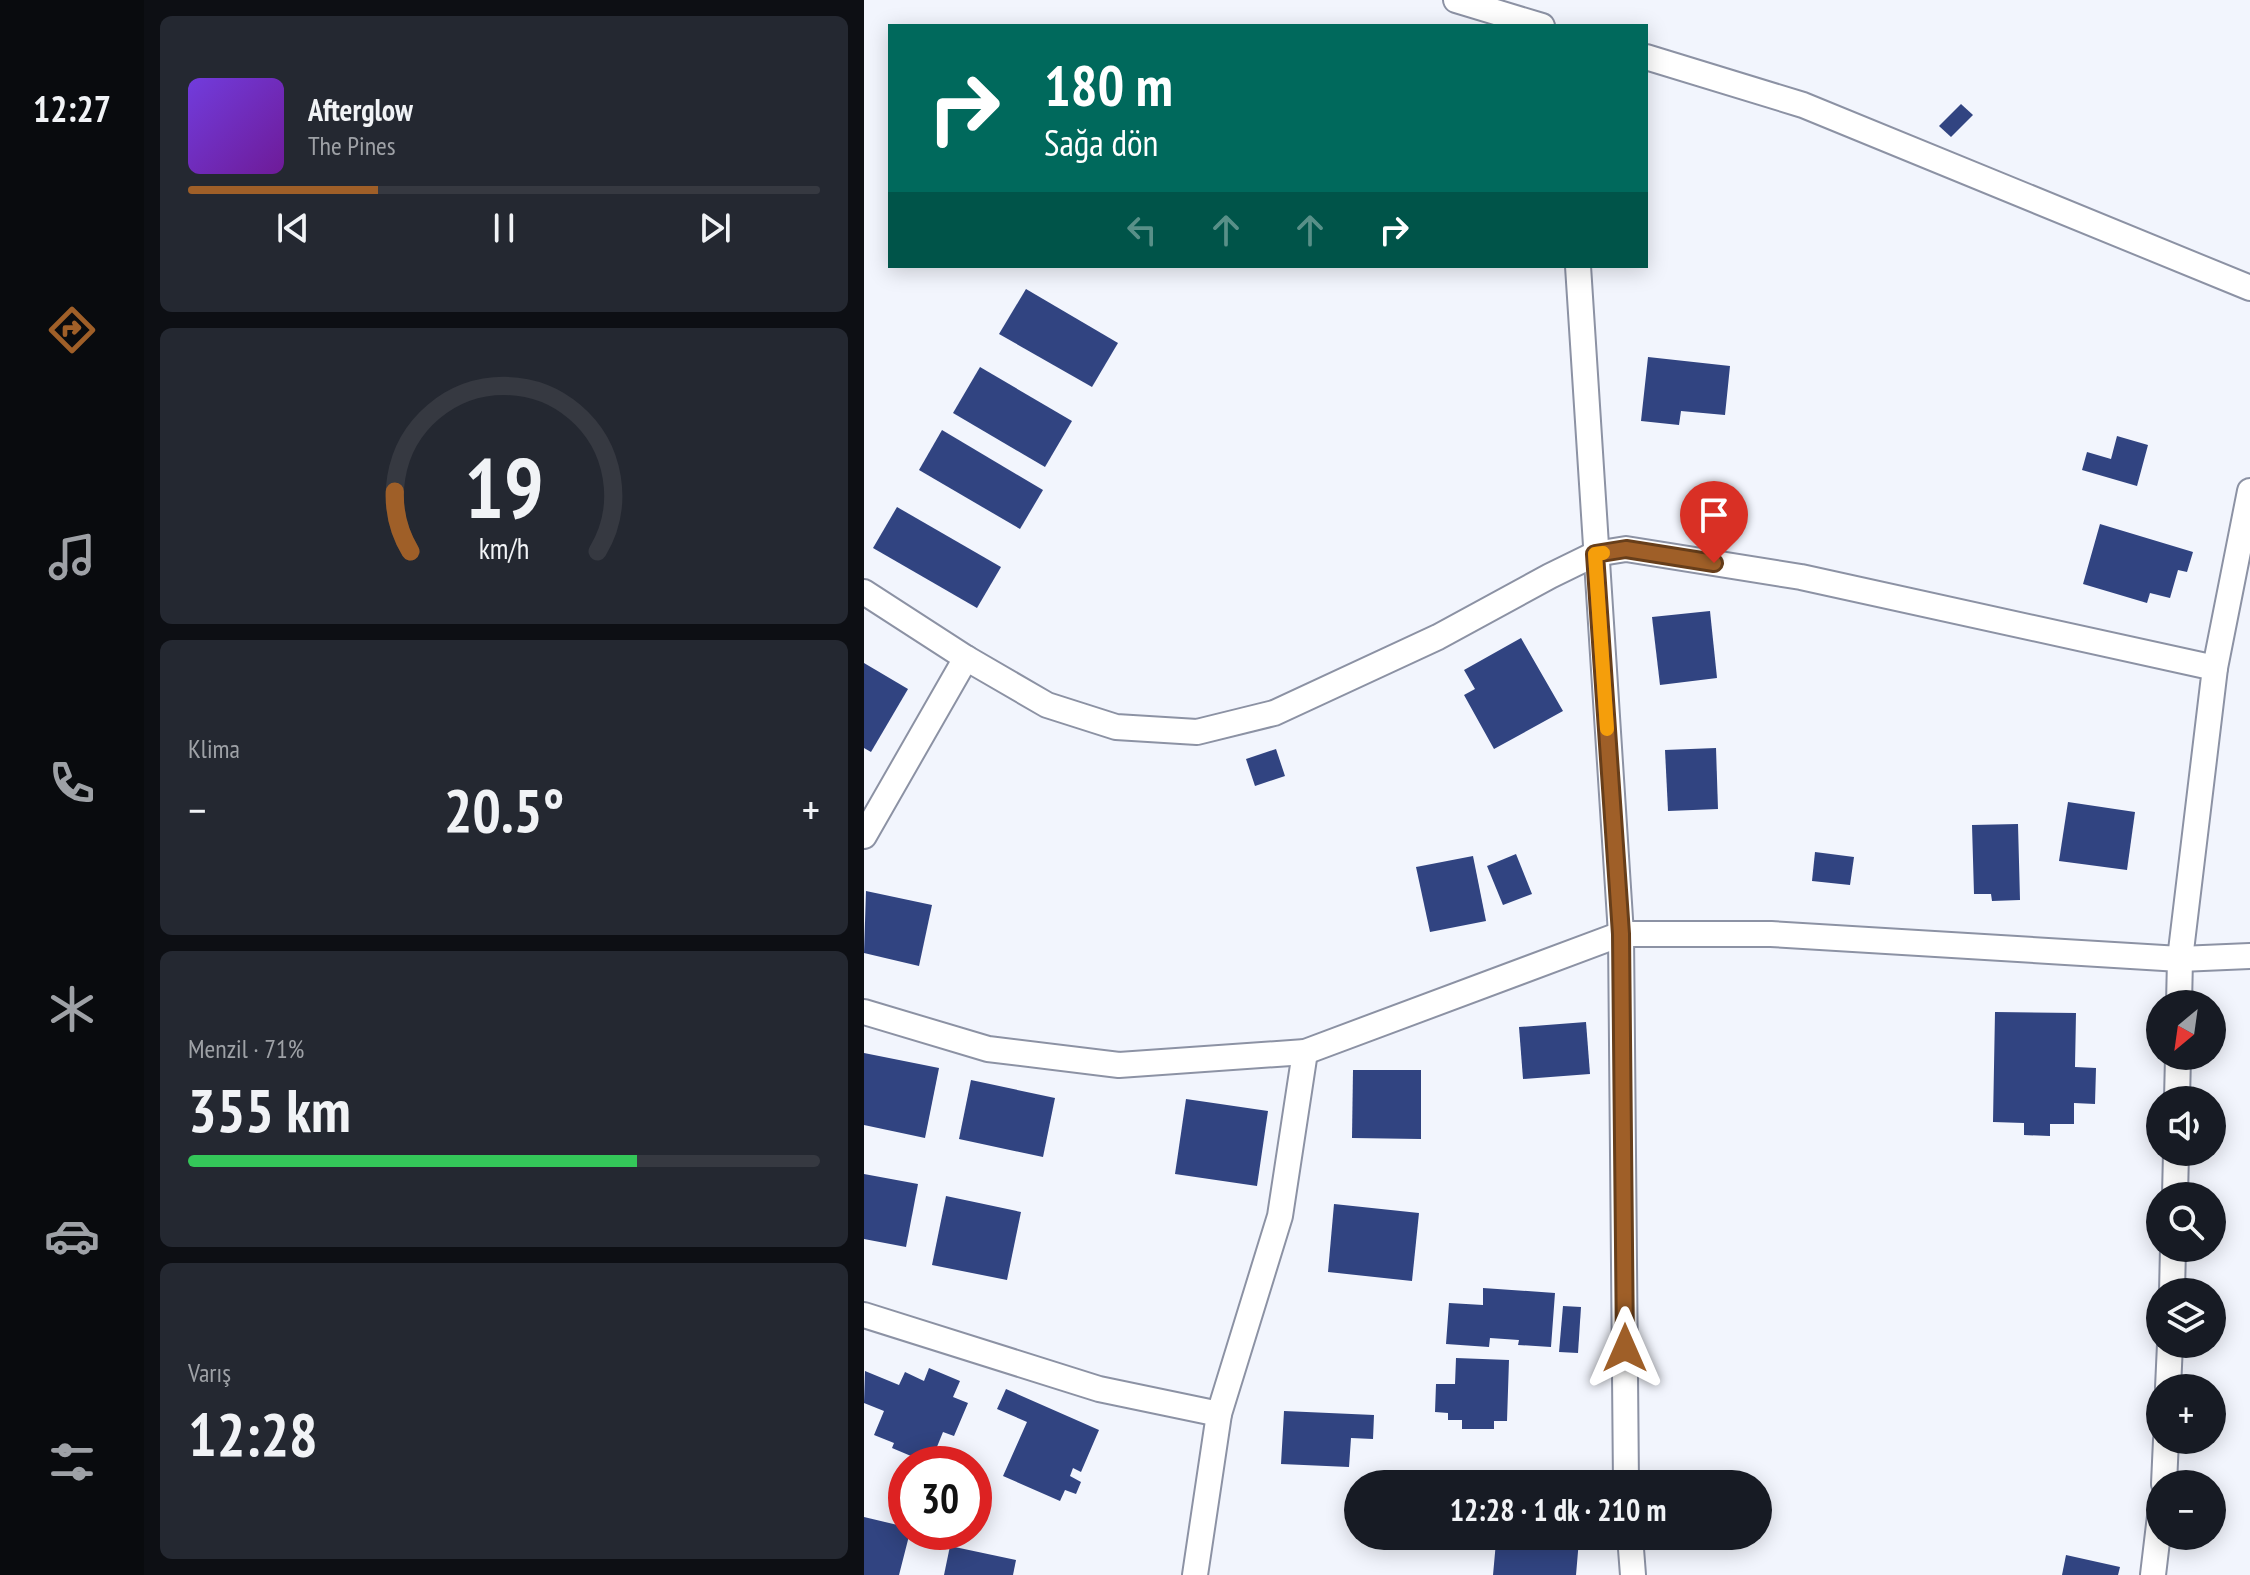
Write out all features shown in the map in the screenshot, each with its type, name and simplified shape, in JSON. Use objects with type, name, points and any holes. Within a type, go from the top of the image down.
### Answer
[{"type":"street","points":[[1456,0],[1535,24]]},
{"type":"street","points":[[1648,58],[1803,105],[2250,288]]},
{"type":"street","points":[[1578,268],[1621,934],[1626,1470]]},
{"type":"street","points":[[2179,990],[2180,959],[2215,668],[2250,491]]},
{"type":"street","points":[[864,592],[966,658],[1047,705],[1116,727],[1197,732],[1274,713],[1438,637],[1595,554],[1626,549],[1801,577],[2215,668]]},
{"type":"street","points":[[864,836],[966,658]]},
{"type":"street","points":[[864,1012],[988,1049],[1119,1065],[1305,1052],[1621,934],[1771,934],[2180,959],[2250,956]]},
{"type":"street","points":[[1195,1575],[1219,1414],[1280,1216],[1305,1052]]},
{"type":"street","points":[[864,1315],[1099,1389],[1219,1414]]},
{"type":"street","points":[[1631,1550],[1633,1575]]},
{"type":"street","points":[[2153,1575],[2156,1550]]},
{"type":"building","points":[[1961,104],[1973,115],[1951,137],[1939,126]]},
{"type":"building","points":[[1026,289],[1118,343],[1092,387],[999,334]]},
{"type":"building","points":[[1648,357],[1730,366],[1725,415],[1681,411],[1679,425],[1641,421]]},
{"type":"building","points":[[980,367],[1072,421],[1045,467],[953,413]]},
{"type":"building","points":[[942,430],[1043,490],[1020,529],[919,470]]},
{"type":"building","points":[[2117,436],[2148,445],[2137,486],[2082,470],[2087,452],[2111,459]]},
{"type":"building","points":[[897,507],[1001,567],[977,608],[873,548]]},
{"type":"building","points":[[2100,524],[2193,552],[2187,572],[2178,570],[2170,598],[2150,593],[2147,603],[2083,584]]},
{"type":"building","points":[[1710,611],[1717,678],[1660,685],[1652,617]]},
{"type":"building","points":[[1521,638],[1563,711],[1494,749],[1464,695],[1475,689],[1464,670]]},
{"type":"building","points":[[864,663],[908,689],[871,752],[864,748]]},
{"type":"building","points":[[1716,748],[1718,809],[1668,811],[1665,750]]},
{"type":"building","points":[[1276,749],[1285,776],[1255,786],[1246,759]]},
{"type":"building","points":[[2068,802],[2135,812],[2127,870],[2059,861]]},
{"type":"building","points":[[2018,824],[2020,900],[1992,901],[1991,894],[1974,894],[1972,825]]},
{"type":"building","points":[[1815,852],[1854,857],[1850,885],[1812,881]]},
{"type":"building","points":[[1516,854],[1532,894],[1503,905],[1487,866]]},
{"type":"building","points":[[1473,856],[1486,921],[1430,932],[1416,867]]},
{"type":"building","points":[[866,891],[932,905],[919,966],[864,953]]},
{"type":"building","points":[[1995,1012],[2076,1013],[2075,1067],[2096,1068],[2095,1104],[2074,1103],[2074,1124],[2050,1124],[2050,1136],[2024,1135],[2024,1123],[1993,1122]]},
{"type":"building","points":[[1586,1022],[1590,1074],[1523,1079],[1519,1027]]},
{"type":"building","points":[[864,1053],[939,1068],[925,1138],[864,1125]]},
{"type":"building","points":[[1353,1070],[1421,1070],[1421,1139],[1352,1138]]},
{"type":"building","points":[[971,1080],[1055,1098],[1043,1157],[959,1139]]},
{"type":"building","points":[[1186,1099],[1268,1111],[1257,1186],[1175,1174]]},
{"type":"building","points":[[864,1174],[918,1184],[906,1247],[864,1239]]},
{"type":"building","points":[[946,1196],[1021,1212],[1007,1280],[932,1265]]},
{"type":"building","points":[[1334,1204],[1419,1213],[1412,1281],[1328,1272]]},
{"type":"building","points":[[1483,1288],[1555,1293],[1551,1347],[1518,1345],[1519,1340],[1490,1338],[1489,1347],[1446,1344],[1449,1303],[1483,1305]]},
{"type":"building","points":[[1563,1306],[1581,1307],[1578,1353],[1559,1352]]},
{"type":"building","points":[[1456,1358],[1509,1360],[1507,1421],[1494,1421],[1494,1429],[1462,1429],[1462,1420],[1448,1420],[1448,1413],[1435,1412],[1436,1384],[1455,1384]]},
{"type":"building","points":[[929,1368],[960,1381],[953,1397],[968,1403],[954,1436],[943,1432],[937,1446],[893,1446],[894,1443],[874,1435],[884,1411],[864,1403],[865,1371],[899,1385],[905,1372],[924,1381]]},
{"type":"building","points":[[1006,1389],[1099,1430],[1081,1472],[1073,1468],[1070,1476],[1081,1482],[1076,1494],[1065,1490],[1060,1501],[1003,1476],[1027,1422],[997,1409]]},
{"type":"building","points":[[1284,1411],[1374,1415],[1373,1439],[1351,1438],[1349,1467],[1281,1464]]},
{"type":"building","points":[[864,1517],[888,1523],[888,1550],[905,1550],[899,1575],[864,1575]]},
{"type":"building","points":[[949,1550],[969,1550],[1016,1560],[1013,1575],[944,1575]]},
{"type":"building","points":[[1495,1550],[1578,1550],[1576,1575],[1493,1575]]},
{"type":"building","points":[[2066,1555],[2120,1567],[2118,1575],[2062,1575]]},
{"type":"slow traffic","points":[[1603,553],[1595,554],[1607,729]]},
{"type":"route","points":[[1625,1348],[1621,934],[1595,554],[1626,549],[1714,563]]}]
